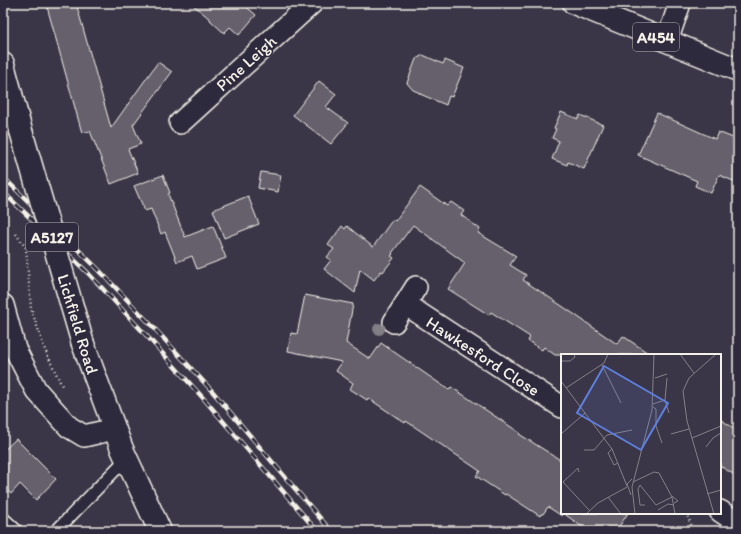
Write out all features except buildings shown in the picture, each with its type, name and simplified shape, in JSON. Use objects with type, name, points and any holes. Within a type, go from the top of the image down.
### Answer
[{"type":"main road","name":"A454","points":[[574,3],[738,70]]},
{"type":"main road","name":"Lichfield Road","points":[[3,64],[83,344],[126,459],[160,531]]},
{"type":"street","name":"Pine Leigh","points":[[180,123],[312,3]]},
{"type":"street","points":[[667,41],[680,3]]},
{"type":"street","points":[[394,322],[416,286]]},
{"type":"street","name":"Hawkesford Close","points":[[405,304],[561,406]]},
{"type":"street","points":[[3,305],[14,349],[36,390],[69,427],[84,436],[114,429]]},
{"type":"street","points":[[721,512],[738,523]]},
{"type":"lane","points":[[56,531],[126,459]]},
{"type":"lane","points":[[3,518],[17,531]]},
{"type":"path","points":[[16,234],[26,248],[31,308],[45,350],[65,392]]},
{"type":"path","points":[[686,514],[694,531]]},
{"type":"railway","points":[[3,177],[96,267],[154,328],[213,392],[331,531]]},
{"type":"railway","points":[[3,192],[88,273],[145,334],[204,399],[317,531]]}]
